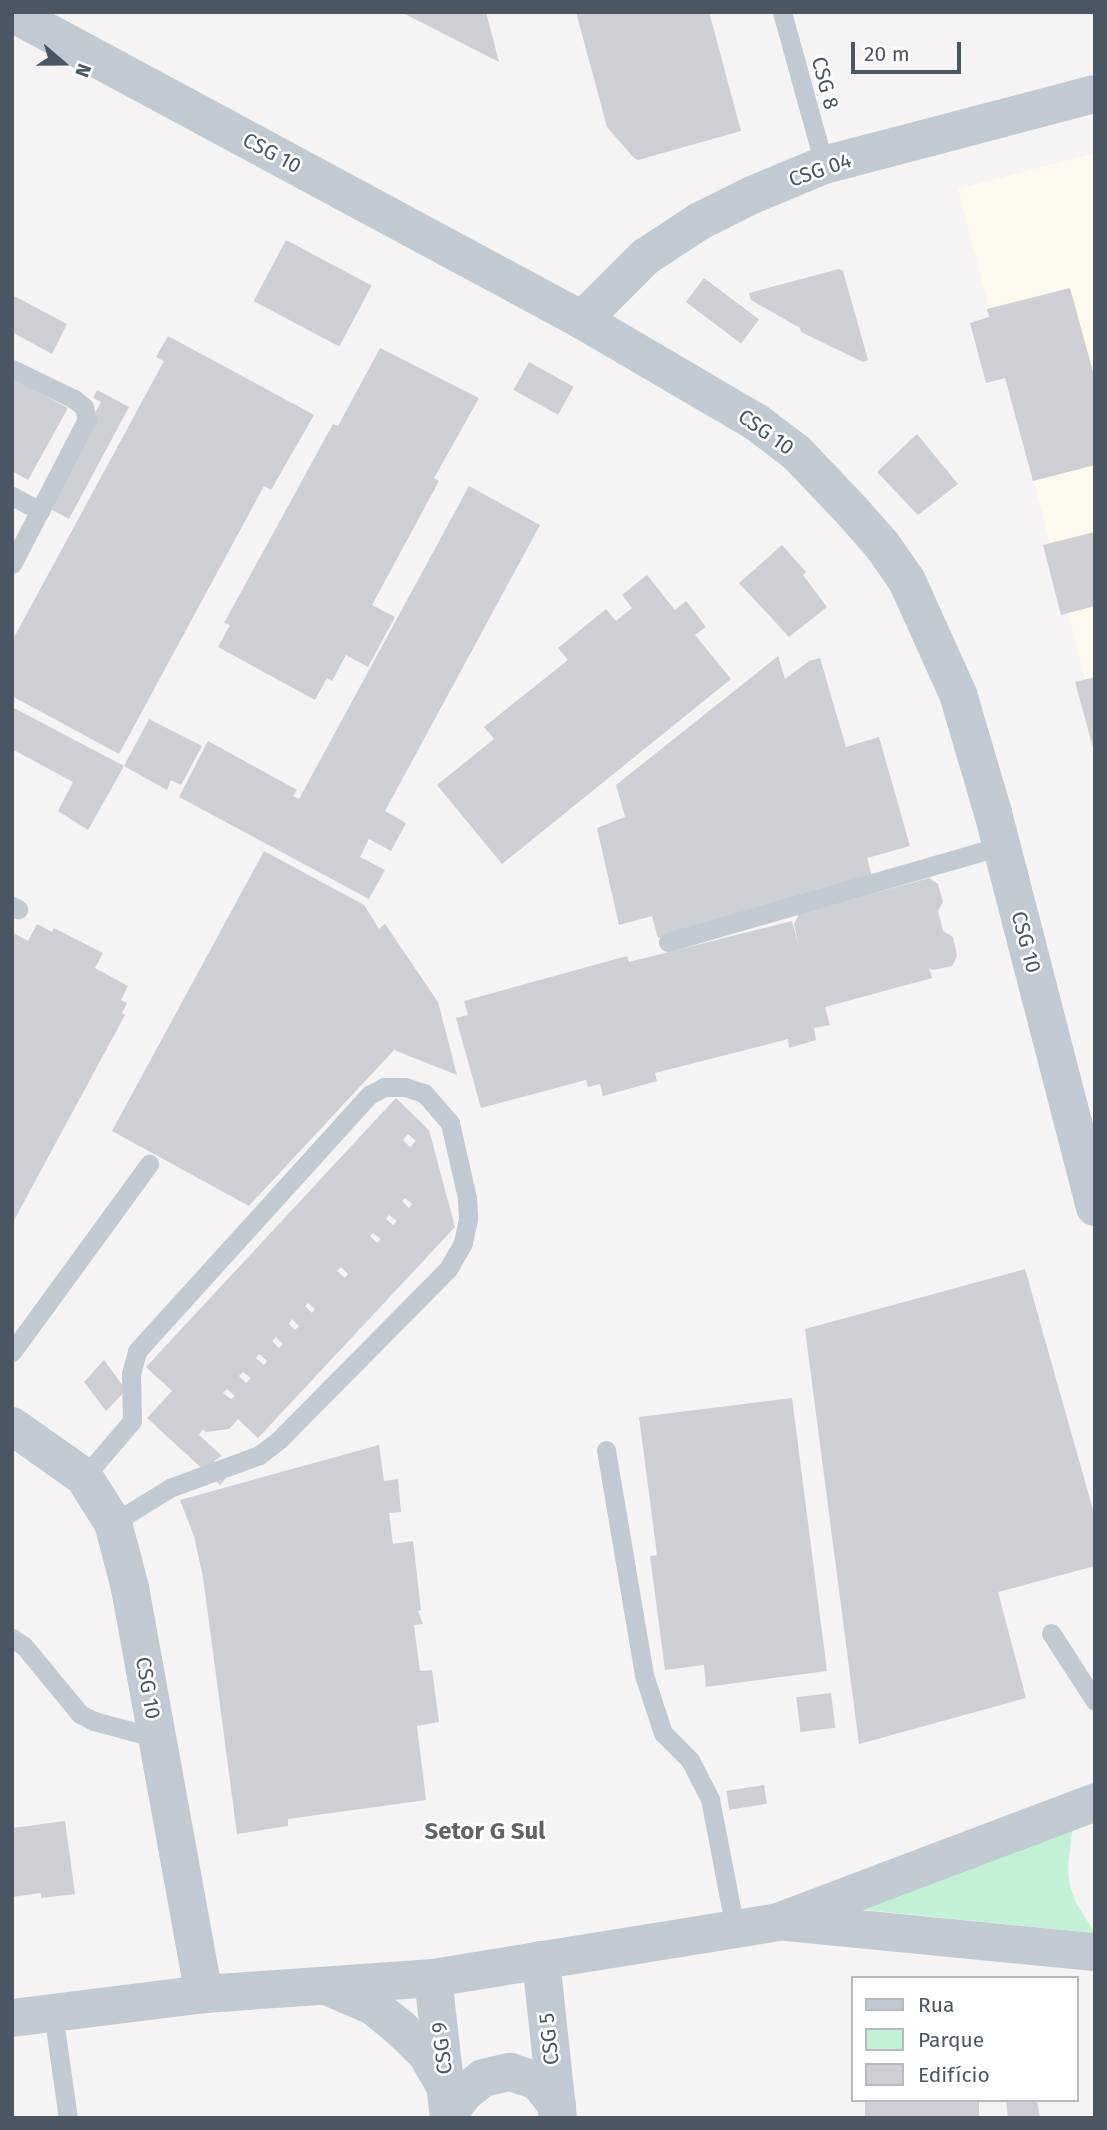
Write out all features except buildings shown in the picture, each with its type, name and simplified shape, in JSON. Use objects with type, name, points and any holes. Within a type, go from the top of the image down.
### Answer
[{"type":"street","name":"CSG 10","points":[[12,13],[582,320],[766,430],[797,453],[882,545],[906,581],[958,694],[1001,846],[1095,1207]]},
{"type":"street","name":"CSG 04","points":[[582,320],[645,257],[698,222],[824,165],[1095,94]]},
{"type":"street","name":"CSG 10","points":[[12,1426],[84,1477],[113,1523],[130,1588],[204,1994]]},
{"type":"street","points":[[12,2018],[204,1994],[433,1979],[778,1922],[1095,1802]]},
{"type":"street","points":[[778,1922],[1095,1952]]},
{"type":"street","points":[[548,2023],[559,1997],[598,1951]]},
{"type":"street","name":"CSG 5","points":[[541,1960],[558,2111]]},
{"type":"street","name":"CSG 9","points":[[433,1979],[448,2106]]},
{"type":"street","points":[[327,1986],[373,2006],[426,2053],[448,2106],[483,2078],[510,2072],[538,2081],[558,2111]]},
{"type":"lane","name":"CSG 8","points":[[782,12],[824,165]]},
{"type":"lane","points":[[12,369],[74,399],[85,408],[87,419],[12,564]]},
{"type":"lane","points":[[12,496],[40,511]]},
{"type":"lane","points":[[668,942],[1001,846]]},
{"type":"lane","points":[[84,1477],[132,1421],[131,1374],[137,1351],[369,1095],[384,1087],[405,1087],[424,1093],[450,1123],[467,1198],[468,1219],[463,1243],[448,1269],[279,1440],[259,1455],[170,1488],[113,1523]]},
{"type":"lane","points":[[12,1352],[149,1164]]},
{"type":"lane","points":[[606,1450],[644,1675],[663,1733],[690,1760],[710,1800],[735,1929]]},
{"type":"lane","points":[[1051,1633],[1095,1701]]},
{"type":"lane","points":[[12,1638],[40,1663],[79,1713],[94,1721],[157,1738]]},
{"type":"lane","points":[[53,2013],[68,2118]]},
{"type":"shaded area","points":[[1095,153],[1095,717],[958,189]]},
{"type":"green space","points":[[1073,1825],[1068,1866],[1070,1886],[1076,1903],[1095,1933],[856,1909]]},
{"type":"district","name":"Setor G Sul","points":[[485,1832]]}]
